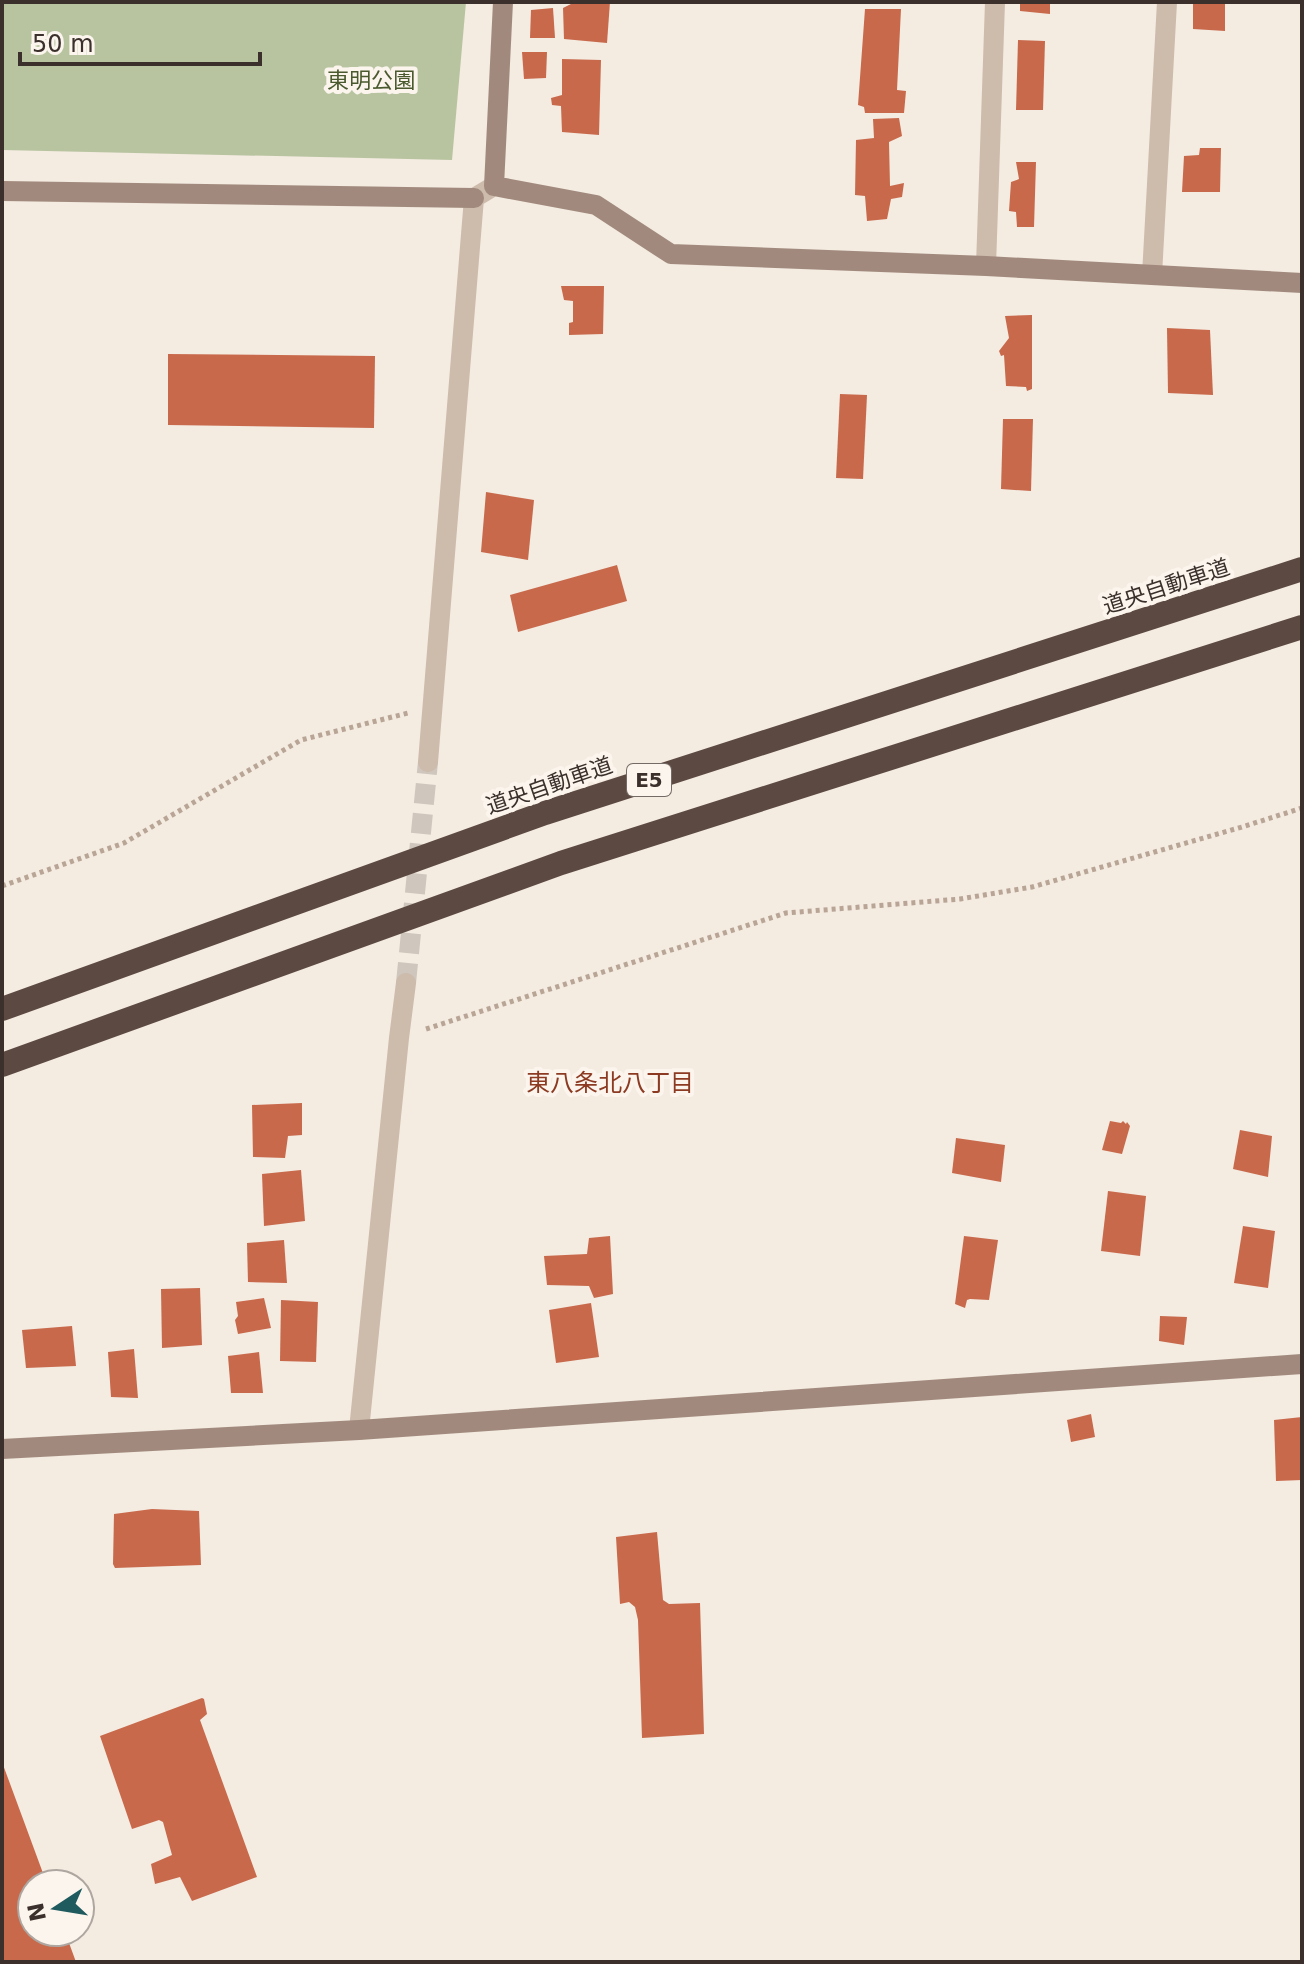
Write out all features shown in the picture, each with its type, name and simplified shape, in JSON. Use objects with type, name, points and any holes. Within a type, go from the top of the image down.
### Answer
[{"type":"highway","name":"道央自動車道","points":[[2,1009],[545,813],[1302,569]]},
{"type":"highway","name":"E5","points":[[2,1065],[561,863],[1302,627]]},
{"type":"street","points":[[494,186],[503,2]]},
{"type":"street","points":[[986,266],[995,2]]},
{"type":"street","points":[[1152,275],[1167,2]]},
{"type":"street","points":[[2,191],[474,198],[494,186],[596,205],[671,254],[986,266],[1302,283]]},
{"type":"street","points":[[428,762],[474,198]]},
{"type":"street","points":[[359,1430],[406,983]]},
{"type":"street","points":[[2,1449],[359,1430],[1302,1364]]},
{"type":"path","points":[[2,886],[124,843],[301,740],[433,707]]},
{"type":"path","points":[[399,1038],[786,913],[960,899],[1032,887],[1302,808]]},
{"type":"green space","name":"東明公園","points":[[2,2],[466,2],[452,160],[2,150]]},
{"type":"building","points":[[575,2],[610,2],[607,43],[564,39],[563,8]]},
{"type":"building","points":[[1020,2],[1050,2],[1050,14],[1020,11]]},
{"type":"building","points":[[1193,2],[1225,2],[1225,31],[1193,29]]},
{"type":"building","points":[[553,8],[555,38],[530,38],[531,10]]},
{"type":"building","points":[[865,9],[901,9],[897,90],[906,91],[904,113],[865,113],[864,107],[858,105]]},
{"type":"building","points":[[1018,40],[1045,41],[1043,110],[1016,110]]},
{"type":"building","points":[[522,52],[547,52],[546,78],[524,79]]},
{"type":"building","points":[[562,59],[601,60],[599,135],[562,132],[561,106],[552,105],[551,98],[562,95]]},
{"type":"building","points":[[899,118],[902,136],[889,142],[890,186],[904,183],[902,197],[891,199],[887,219],[867,221],[865,196],[855,195],[856,140],[874,138],[873,119]]},
{"type":"building","points":[[1200,148],[1221,148],[1220,192],[1182,192],[1184,156],[1199,155]]},
{"type":"building","points":[[1016,162],[1036,162],[1034,227],[1017,227],[1016,212],[1009,211],[1011,182],[1019,179]]},
{"type":"building","points":[[561,286],[604,286],[603,334],[569,335],[569,323],[573,322],[573,301],[564,300]]},
{"type":"building","points":[[1032,315],[1032,389],[1027,391],[1026,387],[1006,386],[1004,355],[1001,356],[999,351],[1009,338],[1005,316]]},
{"type":"building","points":[[1167,328],[1210,330],[1213,395],[1168,393]]},
{"type":"building","points":[[168,354],[375,356],[374,428],[168,425]]},
{"type":"building","points":[[840,394],[867,395],[863,479],[836,478]]},
{"type":"building","points":[[1003,419],[1033,419],[1031,491],[1001,489]]},
{"type":"building","points":[[486,492],[534,500],[528,560],[481,552]]},
{"type":"building","points":[[617,565],[627,601],[518,632],[510,595]]},
{"type":"building","points":[[302,1103],[302,1135],[288,1136],[285,1158],[253,1157],[252,1105]]},
{"type":"building","points":[[1110,1121],[1127,1122],[1130,1126],[1122,1154],[1102,1150]]},
{"type":"building","points":[[1240,1130],[1272,1136],[1268,1177],[1233,1169]]},
{"type":"building","points":[[956,1138],[1005,1145],[1001,1182],[952,1173]]},
{"type":"building","points":[[301,1170],[305,1221],[264,1226],[262,1174]]},
{"type":"building","points":[[1108,1191],[1146,1196],[1140,1256],[1101,1251]]},
{"type":"building","points":[[1243,1226],[1275,1231],[1268,1288],[1234,1283]]},
{"type":"building","points":[[610,1236],[613,1294],[594,1298],[589,1286],[547,1285],[544,1256],[587,1254],[589,1238]]},
{"type":"building","points":[[964,1236],[998,1240],[989,1300],[967,1300],[965,1308],[955,1304]]},
{"type":"building","points":[[284,1240],[287,1283],[248,1282],[247,1243]]},
{"type":"building","points":[[200,1288],[202,1345],[162,1348],[161,1289]]},
{"type":"building","points":[[264,1298],[271,1328],[238,1334],[236,1302]]},
{"type":"building","points":[[281,1300],[318,1302],[316,1362],[280,1361]]},
{"type":"building","points":[[591,1303],[599,1357],[556,1363],[549,1310]]},
{"type":"building","points":[[1160,1316],[1187,1317],[1184,1345],[1159,1341]]},
{"type":"building","points":[[72,1326],[76,1366],[26,1368],[22,1330]]},
{"type":"building","points":[[134,1349],[138,1398],[111,1397],[108,1352]]},
{"type":"building","points":[[259,1352],[263,1393],[231,1393],[228,1356]]},
{"type":"building","points":[[1091,1414],[1095,1437],[1071,1442],[1067,1420]]},
{"type":"building","points":[[1302,1417],[1302,1480],[1276,1481],[1274,1420]]},
{"type":"building","points":[[152,1509],[199,1511],[201,1565],[115,1568],[114,1514]]},
{"type":"building","points":[[657,1532],[663,1600],[669,1604],[700,1603],[704,1734],[642,1738],[638,1620],[635,1607],[629,1602],[620,1604],[616,1537]]},
{"type":"building","points":[[202,1698],[207,1714],[200,1720],[257,1877],[192,1901],[180,1877],[155,1884],[151,1864],[172,1855],[163,1822],[159,1820],[132,1829],[100,1736]]},
{"type":"building","points":[[2,1762],[41,1868],[16,1868],[16,1948],[71,1948],[76,1962],[2,1962]]},
{"type":"tunnel","points":[[406,983],[428,762]]},
{"type":"district","name":"東八条北八丁目","points":[[610,1083]]}]
